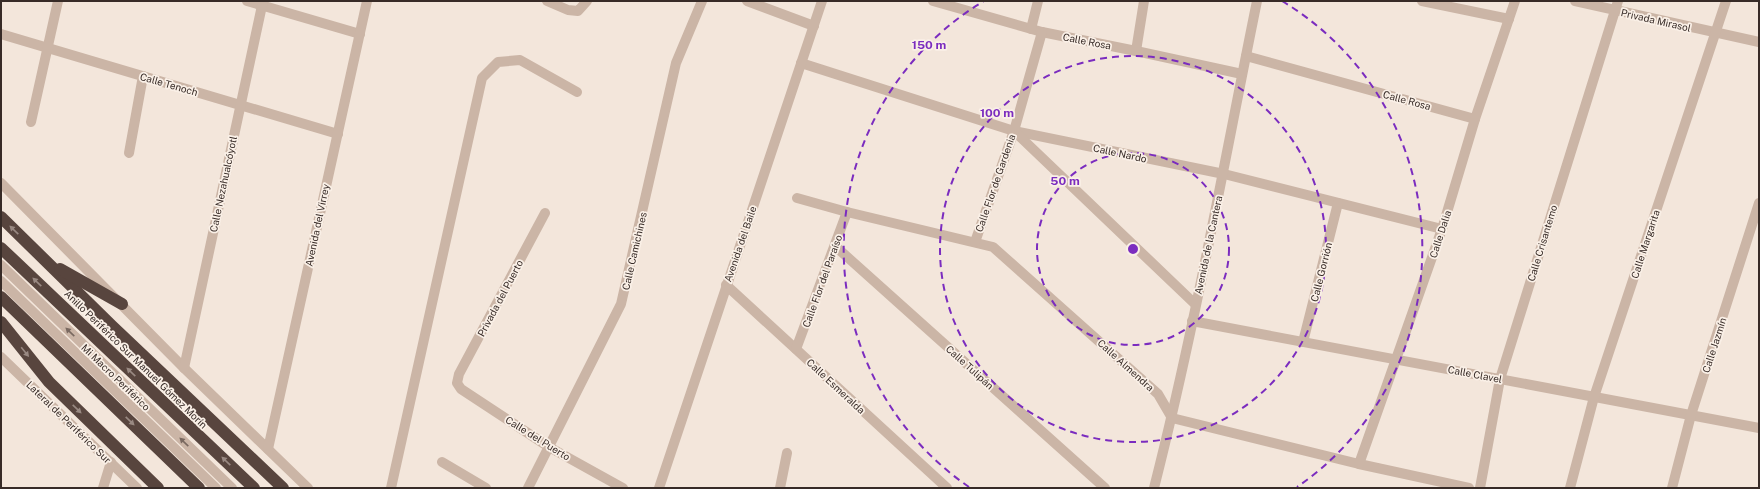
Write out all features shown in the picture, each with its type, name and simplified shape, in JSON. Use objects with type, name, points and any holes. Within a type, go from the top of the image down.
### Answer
[{"type":"highway","points":[[1,217],[112,326],[283,488]]},
{"type":"highway","name":"Anillo Periférico Sur Manuel Gómez Morín","points":[[1,248],[254,488]]},
{"type":"highway","points":[[45,260],[122,304]]},
{"type":"highway","points":[[1,297],[199,488]]},
{"type":"highway","points":[[1,322],[49,382],[158,488]]},
{"type":"street","points":[[31,122],[58,1]]},
{"type":"street","points":[[247,1],[262,3],[360,34]]},
{"type":"street","name":"Avenida del Virrey","points":[[268,449],[367,1]]},
{"type":"street","points":[[547,1],[568,10],[578,11],[587,1]]},
{"type":"street","name":"Calle Camichines","points":[[528,488],[621,304],[676,62],[702,1]]},
{"type":"street","points":[[747,1],[814,26]]},
{"type":"street","name":"Avenida del Baile","points":[[659,488],[822,1]]},
{"type":"street","name":"Calle Rosa","points":[[933,1],[1042,32],[1242,74]]},
{"type":"street","points":[[1031,29],[1038,1]]},
{"type":"street","points":[[1136,51],[1144,1]]},
{"type":"street","name":"Avenida de la Cantera","points":[[1154,488],[1172,418],[1195,304],[1224,174],[1242,74],[1258,1]]},
{"type":"street","points":[[1422,1],[1509,19]]},
{"type":"street","name":"Calle Dalia","points":[[1359,464],[1442,229],[1475,119],[1515,1]]},
{"type":"street","name":"Privada Mirasol","points":[[1575,1],[1616,6],[1714,32],[1759,42]]},
{"type":"street","name":"Calle Margarita","points":[[1570,488],[1594,397],[1714,32],[1726,1]]},
{"type":"street","name":"Calle Nezahualcóyotl","points":[[184,368],[262,3]]},
{"type":"street","name":"Calle Crisantemo","points":[[1480,488],[1500,379],[1616,6]]},
{"type":"street","name":"Calle Flor de Gardenia","points":[[975,242],[1014,131],[1042,32]]},
{"type":"street","name":"Calle Tenoch","points":[[1,34],[338,134]]},
{"type":"street","name":"Calle Rosa","points":[[1246,56],[1475,119]]},
{"type":"street","points":[[391,488],[482,78],[498,62],[520,60],[577,92]]},
{"type":"street","name":"Calle Nardo","points":[[801,63],[1014,131],[1224,174],[1442,229]]},
{"type":"street","points":[[129,153],[144,76]]},
{"type":"street","points":[[1014,131],[1195,304]]},
{"type":"street","points":[[1,183],[184,368],[308,488]]},
{"type":"street","name":"Calle Almendra","points":[[797,198],[847,212],[993,247],[1152,388],[1162,398],[1172,418]]},
{"type":"street","name":"Calle Gorrión","points":[[1303,342],[1338,203]]},
{"type":"street","name":"Calle Jazmín","points":[[1672,488],[1691,415],[1759,203]]},
{"type":"street","name":"Calle Flor del Paraíso","points":[[796,349],[847,212]]},
{"type":"street","name":"Privada del Puerto","points":[[457,383],[459,374],[545,213]]},
{"type":"street","name":"Calle Tulipán","points":[[835,246],[1105,488]]},
{"type":"street","name":"Mi Macro Periférico","points":[[1,265],[232,488]]},
{"type":"street","name":"Mi Macro Periférico","points":[[1,281],[216,488]]},
{"type":"street","name":"Calle Esmeralda","points":[[726,285],[947,488]]},
{"type":"street","name":"Calle Clavel","points":[[1192,321],[1759,428]]},
{"type":"street","name":"Lateral de Periférico Sur","points":[[1,357],[137,488]]},
{"type":"street","name":"Calle del Puerto","points":[[457,383],[461,389],[549,447],[623,488]]},
{"type":"street","points":[[1172,418],[1359,464],[1470,488]]},
{"type":"street","points":[[780,488],[787,453]]},
{"type":"street","points":[[103,488],[111,462]]},
{"type":"street","points":[[442,462],[486,488]]}]
